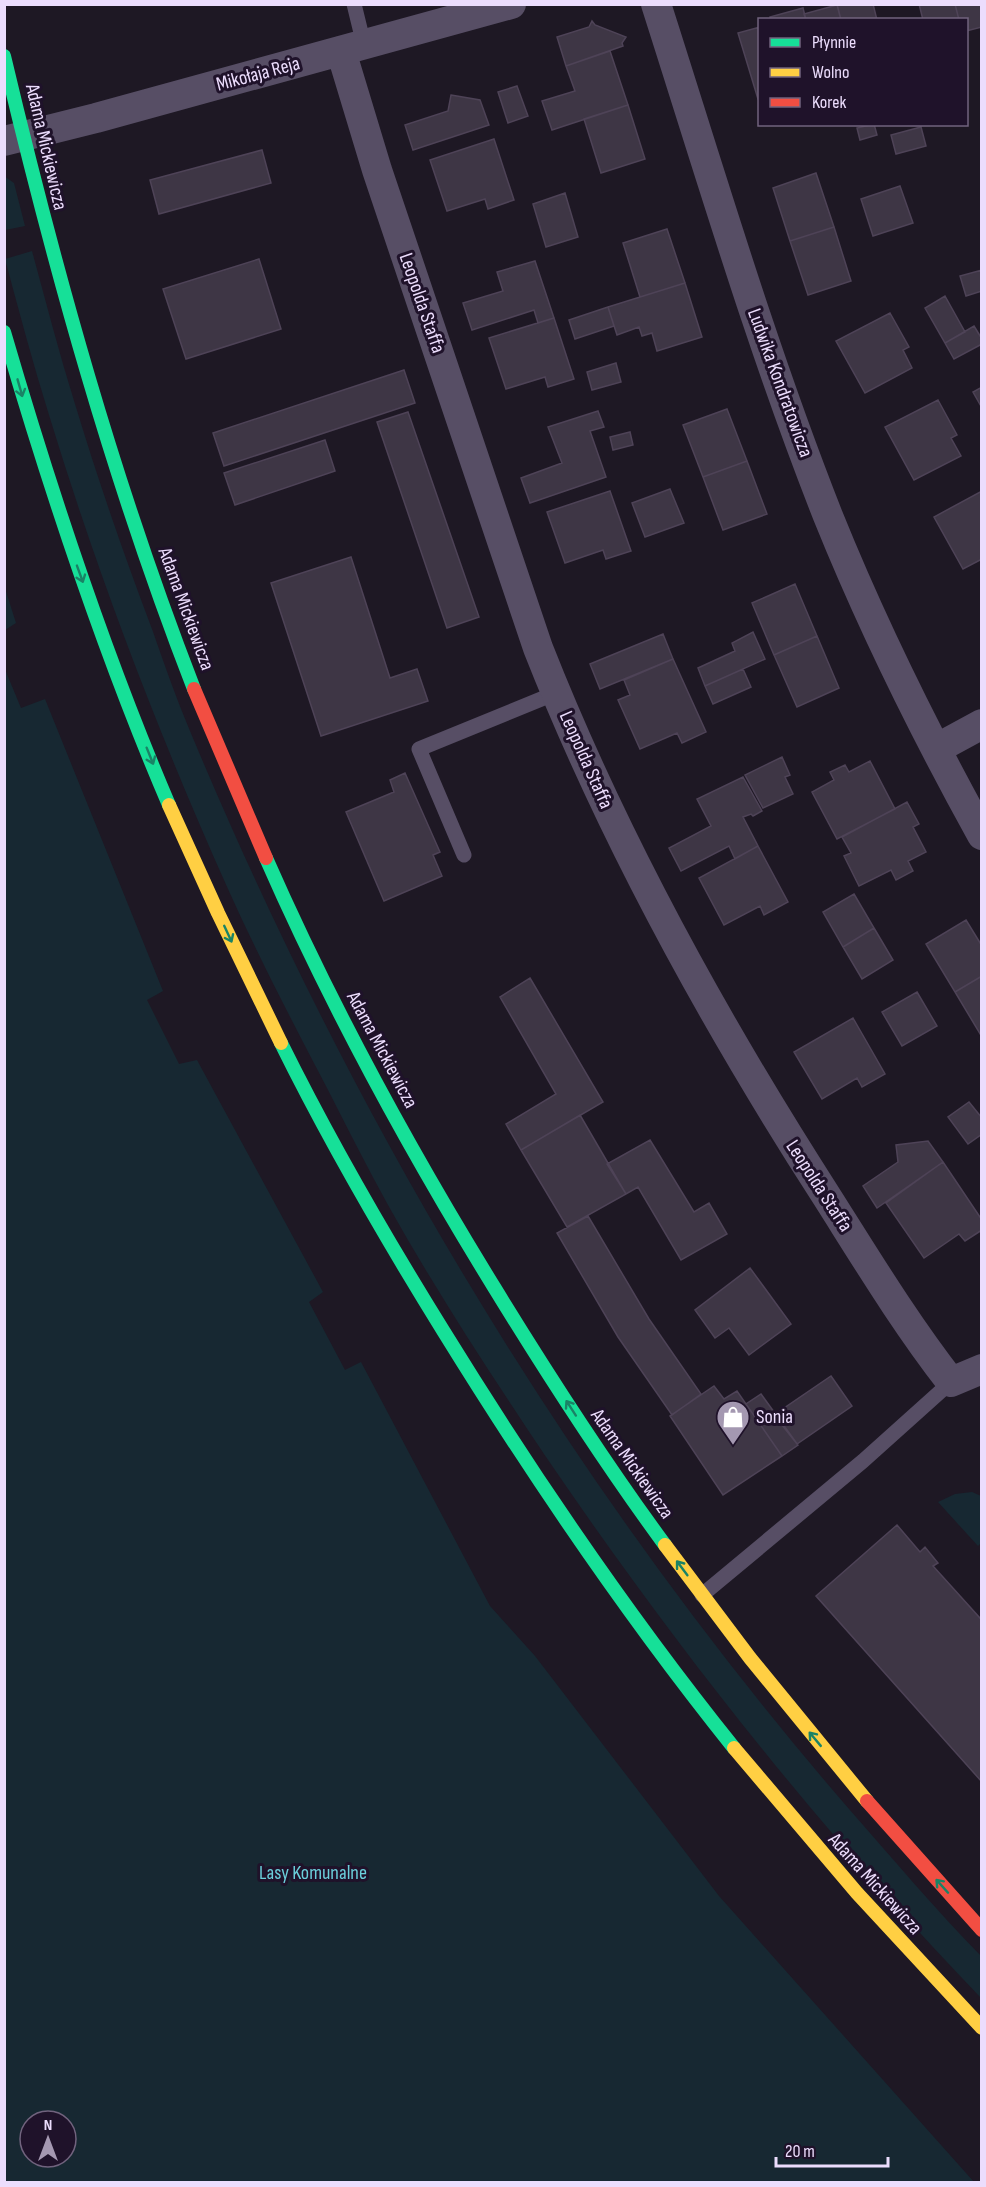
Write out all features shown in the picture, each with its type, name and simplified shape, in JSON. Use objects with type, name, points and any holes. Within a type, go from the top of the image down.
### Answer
[{"type":"street","name":"Mikołaja Reja","points":[[14,139],[511,4]]},
{"type":"street","name":"Ludwika Kondratowicza","points":[[656,4],[767,352],[810,468],[850,567],[936,749],[981,835]]},
{"type":"street","name":"Leopolda Staffa","points":[[353,48],[377,170],[538,648],[622,839],[743,1064],[785,1134],[918,1340],[973,1375]]},
{"type":"street","name":"Adama Mickiewicza","points":[[4,56],[14,139],[46,232],[94,401],[153,578],[212,735],[276,881],[361,1053],[449,1214],[511,1316],[590,1438],[702,1594],[784,1702],[849,1780],[981,1929]]},
{"type":"street","name":"Adama Mickiewicza","points":[[4,332],[72,552],[174,817],[257,996],[324,1127],[382,1231],[511,1441],[676,1674],[799,1827],[868,1907],[981,2028]]},
{"type":"street","points":[[936,749],[981,724]]},
{"type":"lane","points":[[353,48],[354,4]]},
{"type":"lane","points":[[464,855],[419,749],[556,693]]},
{"type":"lane","points":[[702,1594],[973,1375]]},
{"type":"green space","points":[[4,176],[14,183],[25,226],[5,230]]},
{"type":"green space","points":[[32,251],[63,366],[93,461],[131,573],[185,719],[254,876],[323,1019],[397,1160],[477,1297],[562,1430],[652,1561],[748,1687],[849,1809],[981,1956],[981,1998],[863,1869],[697,1667],[544,1454],[425,1269],[380,1191],[239,914],[178,773],[131,655],[68,475],[37,376],[5,259]]},
{"type":"green space","points":[[4,585],[16,623],[5,630],[4,630]]},
{"type":"green space","name":"Lasy Komunalne","points":[[4,667],[21,708],[45,699],[163,991],[147,1000],[179,1064],[197,1060],[323,1292],[309,1302],[345,1370],[361,1362],[490,1606],[535,1656],[719,1896],[974,2182],[5,2182]]},
{"type":"green space","points":[[972,1492],[981,1496],[981,1543],[978,1546],[938,1502],[955,1494]]},
{"type":"building","points":[[837,4],[873,4],[876,18],[840,18]]},
{"type":"building","points":[[919,4],[955,4],[958,18],[922,18]]},
{"type":"building","points":[[955,4],[982,4],[982,27],[968,30],[968,18],[958,18]]},
{"type":"building","points":[[837,5],[840,18],[805,18],[804,14]]},
{"type":"building","points":[[803,8],[806,18],[770,18]]},
{"type":"building","points":[[592,21],[595,25],[626,37],[622,43],[623,46],[566,66],[557,37],[589,27]]},
{"type":"building","points":[[758,28],[758,99],[738,33]]},
{"type":"building","points":[[610,51],[628,105],[552,130],[542,101],[575,91],[566,66]]},
{"type":"building","points":[[517,86],[528,116],[508,123],[498,92]]},
{"type":"building","points":[[451,95],[480,100],[489,125],[413,150],[405,125],[448,111]]},
{"type":"building","points":[[628,105],[645,159],[601,173],[584,119]]},
{"type":"building","points":[[875,126],[877,135],[860,140],[857,128]]},
{"type":"building","points":[[921,127],[926,146],[896,154],[891,135]]},
{"type":"building","points":[[494,139],[514,200],[488,209],[485,199],[447,211],[430,160]]},
{"type":"building","points":[[262,150],[271,183],[159,214],[150,180]]},
{"type":"building","points":[[816,173],[834,227],[790,241],[773,188]]},
{"type":"building","points":[[900,186],[913,223],[873,236],[861,199]]},
{"type":"building","points":[[565,193],[578,237],[546,247],[533,204]]},
{"type":"building","points":[[834,227],[851,281],[808,295],[790,241]]},
{"type":"building","points":[[667,229],[685,283],[640,297],[623,243]]},
{"type":"building","points":[[259,259],[281,329],[186,359],[163,289]]},
{"type":"building","points":[[535,261],[554,318],[538,323],[534,310],[472,330],[463,303],[503,291],[497,272]]},
{"type":"building","points":[[982,270],[982,291],[966,296],[960,276]]},
{"type":"building","points":[[685,283],[702,337],[657,351],[652,333],[642,336],[639,327],[617,335],[608,307]]},
{"type":"building","points":[[945,296],[965,332],[945,343],[925,308]]},
{"type":"building","points":[[608,307],[614,326],[575,339],[569,320]]},
{"type":"building","points":[[890,313],[909,347],[903,350],[912,368],[865,393],[836,341]]},
{"type":"building","points":[[554,318],[574,379],[548,387],[545,377],[506,389],[489,338]]},
{"type":"building","points":[[974,326],[982,339],[982,344],[954,359],[945,343]]},
{"type":"building","points":[[616,363],[621,382],[592,390],[587,372]]},
{"type":"building","points":[[404,370],[415,403],[224,466],[213,433]]},
{"type":"building","points":[[982,387],[982,408],[973,392]]},
{"type":"building","points":[[938,400],[957,435],[951,438],[961,456],[914,480],[885,427]]},
{"type":"building","points":[[727,409],[747,461],[703,477],[683,425]]},
{"type":"building","points":[[598,411],[604,427],[590,431],[606,477],[530,503],[521,478],[562,463],[548,427]]},
{"type":"building","points":[[408,412],[479,617],[447,628],[377,422]]},
{"type":"building","points":[[630,432],[633,445],[613,450],[610,437]]},
{"type":"building","points":[[325,440],[335,471],[235,505],[224,473]]},
{"type":"building","points":[[747,461],[767,514],[723,530],[703,477]]},
{"type":"building","points":[[670,489],[684,523],[645,537],[632,503]]},
{"type":"building","points":[[610,491],[631,551],[606,559],[603,550],[565,563],[547,512]]},
{"type":"building","points":[[982,491],[982,559],[963,569],[934,517]]},
{"type":"building","points":[[351,557],[390,678],[417,669],[428,701],[321,736],[271,583]]},
{"type":"building","points":[[795,584],[817,636],[774,655],[752,603]]},
{"type":"building","points":[[753,632],[765,659],[705,686],[698,668],[735,651],[732,643]]},
{"type":"building","points":[[663,634],[673,659],[600,689],[590,664]]},
{"type":"building","points":[[817,636],[839,688],[797,707],[774,655]]},
{"type":"building","points":[[673,659],[706,732],[682,743],[677,733],[640,749],[618,700],[630,695],[624,680]]},
{"type":"building","points":[[743,669],[751,687],[713,704],[705,686]]},
{"type":"building","points":[[782,757],[790,775],[785,777],[793,794],[763,808],[745,775]]},
{"type":"building","points":[[870,761],[895,809],[837,839],[812,792],[834,780],[830,772],[845,765],[849,772]]},
{"type":"building","points":[[405,773],[440,852],[433,855],[442,876],[384,901],[346,812],[394,792],[390,780]]},
{"type":"building","points":[[743,777],[762,811],[753,816],[751,814],[743,817],[758,846],[735,859],[729,846],[681,871],[669,848],[711,826],[697,799]]},
{"type":"building","points":[[907,802],[919,824],[913,827],[926,852],[908,861],[913,871],[896,880],[891,870],[859,886],[844,856],[851,853],[842,837]]},
{"type":"building","points":[[758,846],[788,902],[764,915],[760,906],[724,925],[699,878]]},
{"type":"building","points":[[854,894],[874,928],[843,947],[823,912]]},
{"type":"building","points":[[966,920],[982,946],[982,976],[955,992],[926,944]]},
{"type":"building","points":[[874,928],[893,960],[862,979],[843,947]]},
{"type":"building","points":[[982,976],[982,1037],[955,992]]},
{"type":"building","points":[[530,978],[603,1102],[521,1150],[506,1124],[556,1094],[500,997]]},
{"type":"building","points":[[917,992],[937,1026],[902,1046],[882,1012]]},
{"type":"building","points":[[853,1018],[885,1074],[862,1087],[857,1078],[822,1099],[794,1052]]},
{"type":"building","points":[[969,1102],[982,1118],[982,1134],[968,1144],[948,1117]]},
{"type":"building","points":[[580,1115],[626,1194],[567,1227],[521,1150]]},
{"type":"building","points":[[650,1140],[694,1212],[709,1203],[727,1234],[681,1260],[638,1187],[626,1194],[607,1164]]},
{"type":"building","points":[[928,1141],[943,1162],[877,1208],[863,1186],[898,1162],[896,1145]]},
{"type":"building","points":[[943,1162],[982,1220],[982,1230],[965,1241],[959,1234],[924,1258],[886,1203]]},
{"type":"building","points":[[588,1216],[649,1319],[701,1394],[672,1415],[618,1337],[557,1233]]},
{"type":"building","points":[[750,1268],[791,1324],[749,1355],[729,1328],[715,1338],[695,1310]]},
{"type":"building","points":[[831,1376],[852,1406],[797,1444],[774,1415]]},
{"type":"building","name":"Sonia","points":[[714,1386],[724,1399],[737,1391],[782,1456],[723,1495],[670,1416]]},
{"type":"building","points":[[761,1394],[798,1445],[782,1456],[746,1404]]},
{"type":"building","points":[[897,1525],[920,1552],[925,1547],[938,1563],[933,1566],[980,1618],[982,1617],[982,1782],[816,1596]]},
{"type":"traffic: fast","points":[[4,56],[44,217],[88,376],[138,533],[194,689]]},
{"type":"traffic: fast","points":[[4,332],[79,571],[122,689],[169,805]]},
{"type":"traffic: fast","points":[[266,858],[344,1022],[432,1183],[556,1385],[665,1545]]},
{"type":"traffic: fast","points":[[281,1043],[379,1225],[512,1439],[656,1648],[734,1748]]},
{"type":"traffic: slow","points":[[169,805],[281,1043]]},
{"type":"traffic: slow","points":[[665,1545],[750,1658],[867,1801]]},
{"type":"traffic: slow","points":[[734,1748],[857,1893],[982,2028]]},
{"type":"traffic: jam","points":[[194,689],[266,858]]},
{"type":"traffic: jam","points":[[867,1801],[982,1930]]},
{"type":"place","name":"Sonia","points":[[733,1446]]}]
